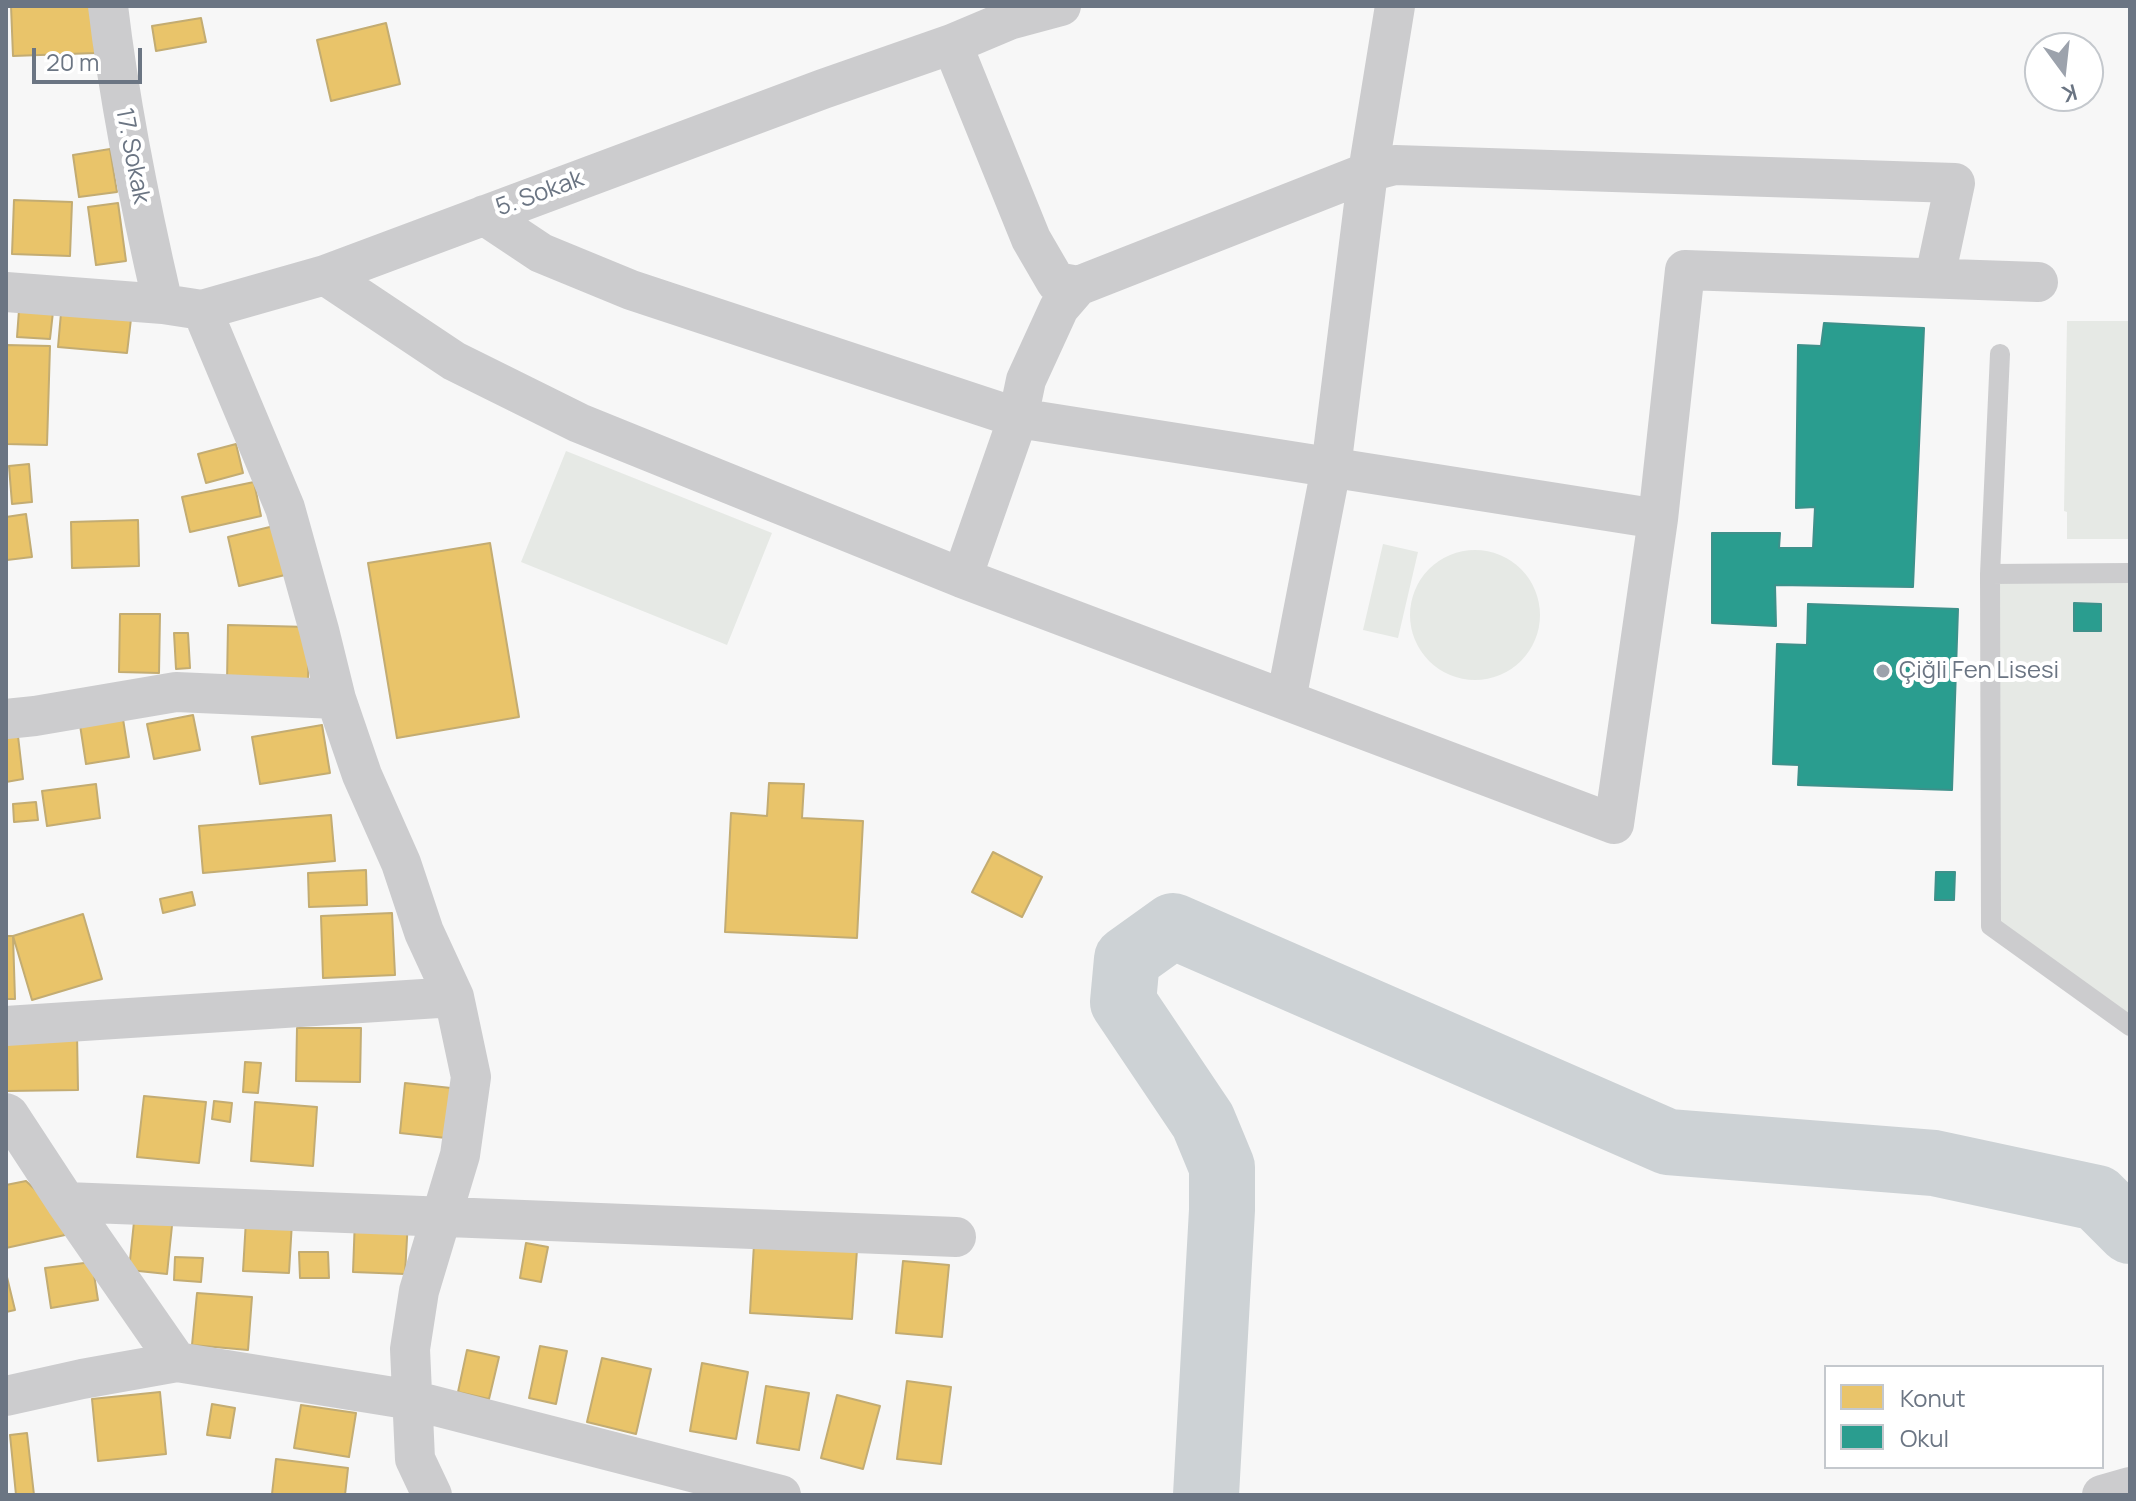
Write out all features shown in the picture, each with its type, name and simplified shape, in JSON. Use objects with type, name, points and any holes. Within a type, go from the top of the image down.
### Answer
[{"type":"street","name":"17. Sokak","points":[[108,6],[128,143],[163,304]]},
{"type":"street","name":"5. Sokak","points":[[6,292],[163,304],[202,310],[325,275],[809,94],[952,44],[1009,20],[1061,6]]},
{"type":"street","points":[[1286,700],[1331,468],[1368,172],[1395,6]]},
{"type":"street","points":[[952,44],[1031,239],[1056,282],[1078,286]]},
{"type":"street","points":[[962,578],[1018,418],[1026,380],[1059,308],[1078,286],[1368,172],[1395,165],[1955,183],[1935,277]]},
{"type":"street","points":[[484,215],[541,253],[631,290],[1018,418],[1658,519]]},
{"type":"street","points":[[325,275],[454,361],[579,423],[962,578],[1614,824],[1658,519],[1685,270],[2038,282]]},
{"type":"street","points":[[202,310],[285,508],[336,699],[362,775],[401,863],[424,932],[454,997],[471,1077],[460,1155],[419,1291],[410,1349],[412,1400],[408,1477],[432,1495]]},
{"type":"street","points":[[6,719],[176,692],[336,699]]},
{"type":"street","points":[[6,1026],[454,997]]},
{"type":"street","points":[[6,1113],[177,1362]]},
{"type":"street","points":[[66,1202],[956,1237]]},
{"type":"street","points":[[6,1396],[69,1381],[177,1362],[412,1400],[781,1495]]},
{"type":"street","points":[[2102,1495],[2130,1487]]},
{"type":"lane","points":[[2000,354],[1990,574],[1991,926],[2130,1026]]},
{"type":"lane","points":[[1990,574],[2130,573]]},
{"type":"shaded area","points":[[2067,321],[2130,321],[2130,539],[2067,539],[2067,512],[2064,511]]},
{"type":"shaded area","points":[[566,451],[772,533],[727,645],[521,562]]},
{"type":"shaded area","points":[[1383,544],[1418,552],[1398,638],[1363,630]]},
{"type":"shaded area","points":[[1475,550],[1500,555],[1521,569],[1535,590],[1540,615],[1535,640],[1521,661],[1500,675],[1475,680],[1450,675],[1429,661],[1415,640],[1410,615],[1415,590],[1429,569],[1450,555]]},
{"type":"shaded area","points":[[2130,573],[2130,1026],[1991,926],[1990,574]]},
{"type":"building: Konut","points":[[11,6],[93,6],[95,53],[13,56]]},
{"type":"building: Konut","points":[[201,18],[206,42],[156,51],[152,26]]},
{"type":"building: Konut","points":[[386,23],[400,84],[331,101],[317,40]]},
{"type":"building: Konut","points":[[110,149],[117,192],[79,197],[73,155]]},
{"type":"building: Konut","points":[[14,200],[72,202],[70,256],[12,254]]},
{"type":"building: Konut","points":[[118,203],[126,261],[96,265],[88,207]]},
{"type":"building: Konut","points":[[19,310],[53,312],[50,339],[17,337]]},
{"type":"building: Konut","points":[[61,313],[131,319],[127,353],[58,347]]},
{"type":"building: Konut","points":[[6,345],[50,346],[47,445],[6,444]]},
{"type":"building: Konut","points":[[236,444],[243,473],[206,483],[198,454]]},
{"type":"building: Konut","points":[[29,464],[32,502],[12,504],[9,466]]},
{"type":"building: Konut","points":[[254,482],[261,516],[190,532],[182,497]]},
{"type":"building: Konut","points":[[26,514],[32,557],[7,560],[6,517]]},
{"type":"building: Konut","points":[[138,520],[139,566],[72,568],[71,522]]},
{"type":"building: Konut","points":[[274,526],[285,575],[239,586],[228,537]]},
{"type":"building: Konut","points":[[490,543],[519,717],[397,738],[368,563]]},
{"type":"building: Konut","points":[[120,614],[160,614],[159,673],[119,672]]},
{"type":"building: Konut","points":[[228,625],[309,627],[308,685],[227,682]]},
{"type":"building: Konut","points":[[174,633],[188,633],[190,668],[176,669]]},
{"type":"building: Konut","points":[[193,715],[200,750],[154,759],[147,724]]},
{"type":"building: Konut","points":[[123,719],[129,757],[86,764],[80,725]]},
{"type":"building: Konut","points":[[322,725],[330,773],[260,784],[252,737]]},
{"type":"building: Konut","points":[[18,736],[23,779],[6,782],[6,737]]},
{"type":"building: Konut","points":[[769,783],[804,784],[802,818],[863,821],[857,938],[725,932],[731,813],[767,816]]},
{"type":"building: Konut","points":[[96,784],[100,818],[47,826],[42,791]]},
{"type":"building: Konut","points":[[36,802],[38,820],[14,822],[13,804]]},
{"type":"building: Konut","points":[[331,815],[335,861],[203,873],[199,826]]},
{"type":"building: Konut","points":[[993,852],[1042,877],[1022,917],[972,892]]},
{"type":"building: Konut","points":[[366,870],[367,905],[309,907],[308,873]]},
{"type":"building: Konut","points":[[192,892],[195,905],[163,913],[160,899]]},
{"type":"building: Konut","points":[[392,913],[395,975],[323,978],[321,916]]},
{"type":"building: Konut","points":[[83,914],[102,979],[32,1000],[13,936]]},
{"type":"building: Konut","points":[[6,936],[13,936],[15,999],[6,999]]},
{"type":"building: Konut","points":[[297,1028],[361,1028],[360,1082],[296,1081]]},
{"type":"building: Konut","points":[[77,1033],[78,1090],[7,1091],[6,1034]]},
{"type":"building: Konut","points":[[245,1062],[261,1063],[258,1093],[243,1092]]},
{"type":"building: Konut","points":[[405,1083],[451,1088],[446,1138],[400,1133]]},
{"type":"building: Konut","points":[[144,1096],[206,1102],[199,1163],[137,1157]]},
{"type":"building: Konut","points":[[214,1101],[232,1103],[230,1122],[212,1119]]},
{"type":"building: Konut","points":[[255,1102],[317,1107],[313,1166],[251,1161]]},
{"type":"building: Konut","points":[[26,1181],[57,1210],[65,1235],[6,1248],[6,1185]]},
{"type":"building: Konut","points":[[135,1212],[173,1216],[167,1274],[129,1270]]},
{"type":"building: Konut","points":[[355,1218],[408,1220],[405,1274],[353,1272]]},
{"type":"building: Konut","points":[[246,1220],[292,1222],[289,1273],[243,1271]]},
{"type":"building: Konut","points":[[526,1243],[548,1247],[541,1282],[520,1278]]},
{"type":"building: Konut","points":[[754,1244],[857,1250],[852,1319],[750,1313]]},
{"type":"building: Konut","points":[[299,1252],[328,1252],[329,1278],[300,1278]]},
{"type":"building: Konut","points":[[175,1257],[203,1258],[201,1282],[174,1280]]},
{"type":"building: Konut","points":[[903,1261],[949,1265],[942,1337],[896,1333]]},
{"type":"building: Konut","points":[[92,1262],[98,1300],[51,1308],[45,1268]]},
{"type":"building: Konut","points":[[6,1273],[15,1310],[6,1312]]},
{"type":"building: Konut","points":[[197,1293],[252,1297],[248,1350],[192,1345]]},
{"type":"building: Konut","points":[[540,1346],[567,1351],[556,1404],[529,1398]]},
{"type":"building: Konut","points":[[467,1350],[499,1357],[489,1399],[458,1392]]},
{"type":"building: Konut","points":[[602,1358],[651,1369],[636,1434],[587,1422]]},
{"type":"building: Konut","points":[[702,1363],[748,1372],[736,1439],[690,1431]]},
{"type":"building: Konut","points":[[907,1381],[951,1387],[941,1464],[897,1459]]},
{"type":"building: Konut","points":[[766,1386],[809,1393],[799,1450],[757,1443]]},
{"type":"building: Konut","points":[[160,1392],[166,1454],[98,1461],[92,1399]]},
{"type":"building: Konut","points":[[837,1395],[880,1406],[863,1469],[821,1458]]},
{"type":"building: Konut","points":[[212,1404],[235,1408],[230,1438],[207,1435]]},
{"type":"building: Konut","points":[[301,1405],[356,1413],[349,1457],[294,1448]]},
{"type":"building: Konut","points":[[27,1433],[34,1495],[16,1495],[10,1435]]},
{"type":"building: Konut","points":[[276,1459],[348,1468],[345,1495],[272,1494]]},
{"type":"building: Okul","name":"Çiğli Fen Lisesi","points":[[1824,323],[1924,328],[1913,587],[1775,585],[1776,626],[1712,623],[1712,533],[1780,533],[1779,548],[1813,548],[1815,507],[1796,508],[1798,345],[1821,346]]},
{"type":"building: Okul","points":[[2074,603],[2101,604],[2101,631],[2074,631]]},
{"type":"building: Okul","name":"Çiğli Fen Lisesi","points":[[1808,604],[1958,609],[1952,790],[1798,785],[1799,765],[1773,764],[1777,644],[1807,645]]},
{"type":"building: Okul","points":[[1936,872],[1955,872],[1954,900],[1935,900]]},
{"type":"waterway","points":[[1206,1495],[1222,1167],[1203,1121],[1123,1002],[1127,959],[1173,926],[1668,1142],[1934,1163],[2097,1198],[2130,1231]]},
{"type":"place","name":"Çiğli Fen Lisesi","points":[[1883,671]]}]
